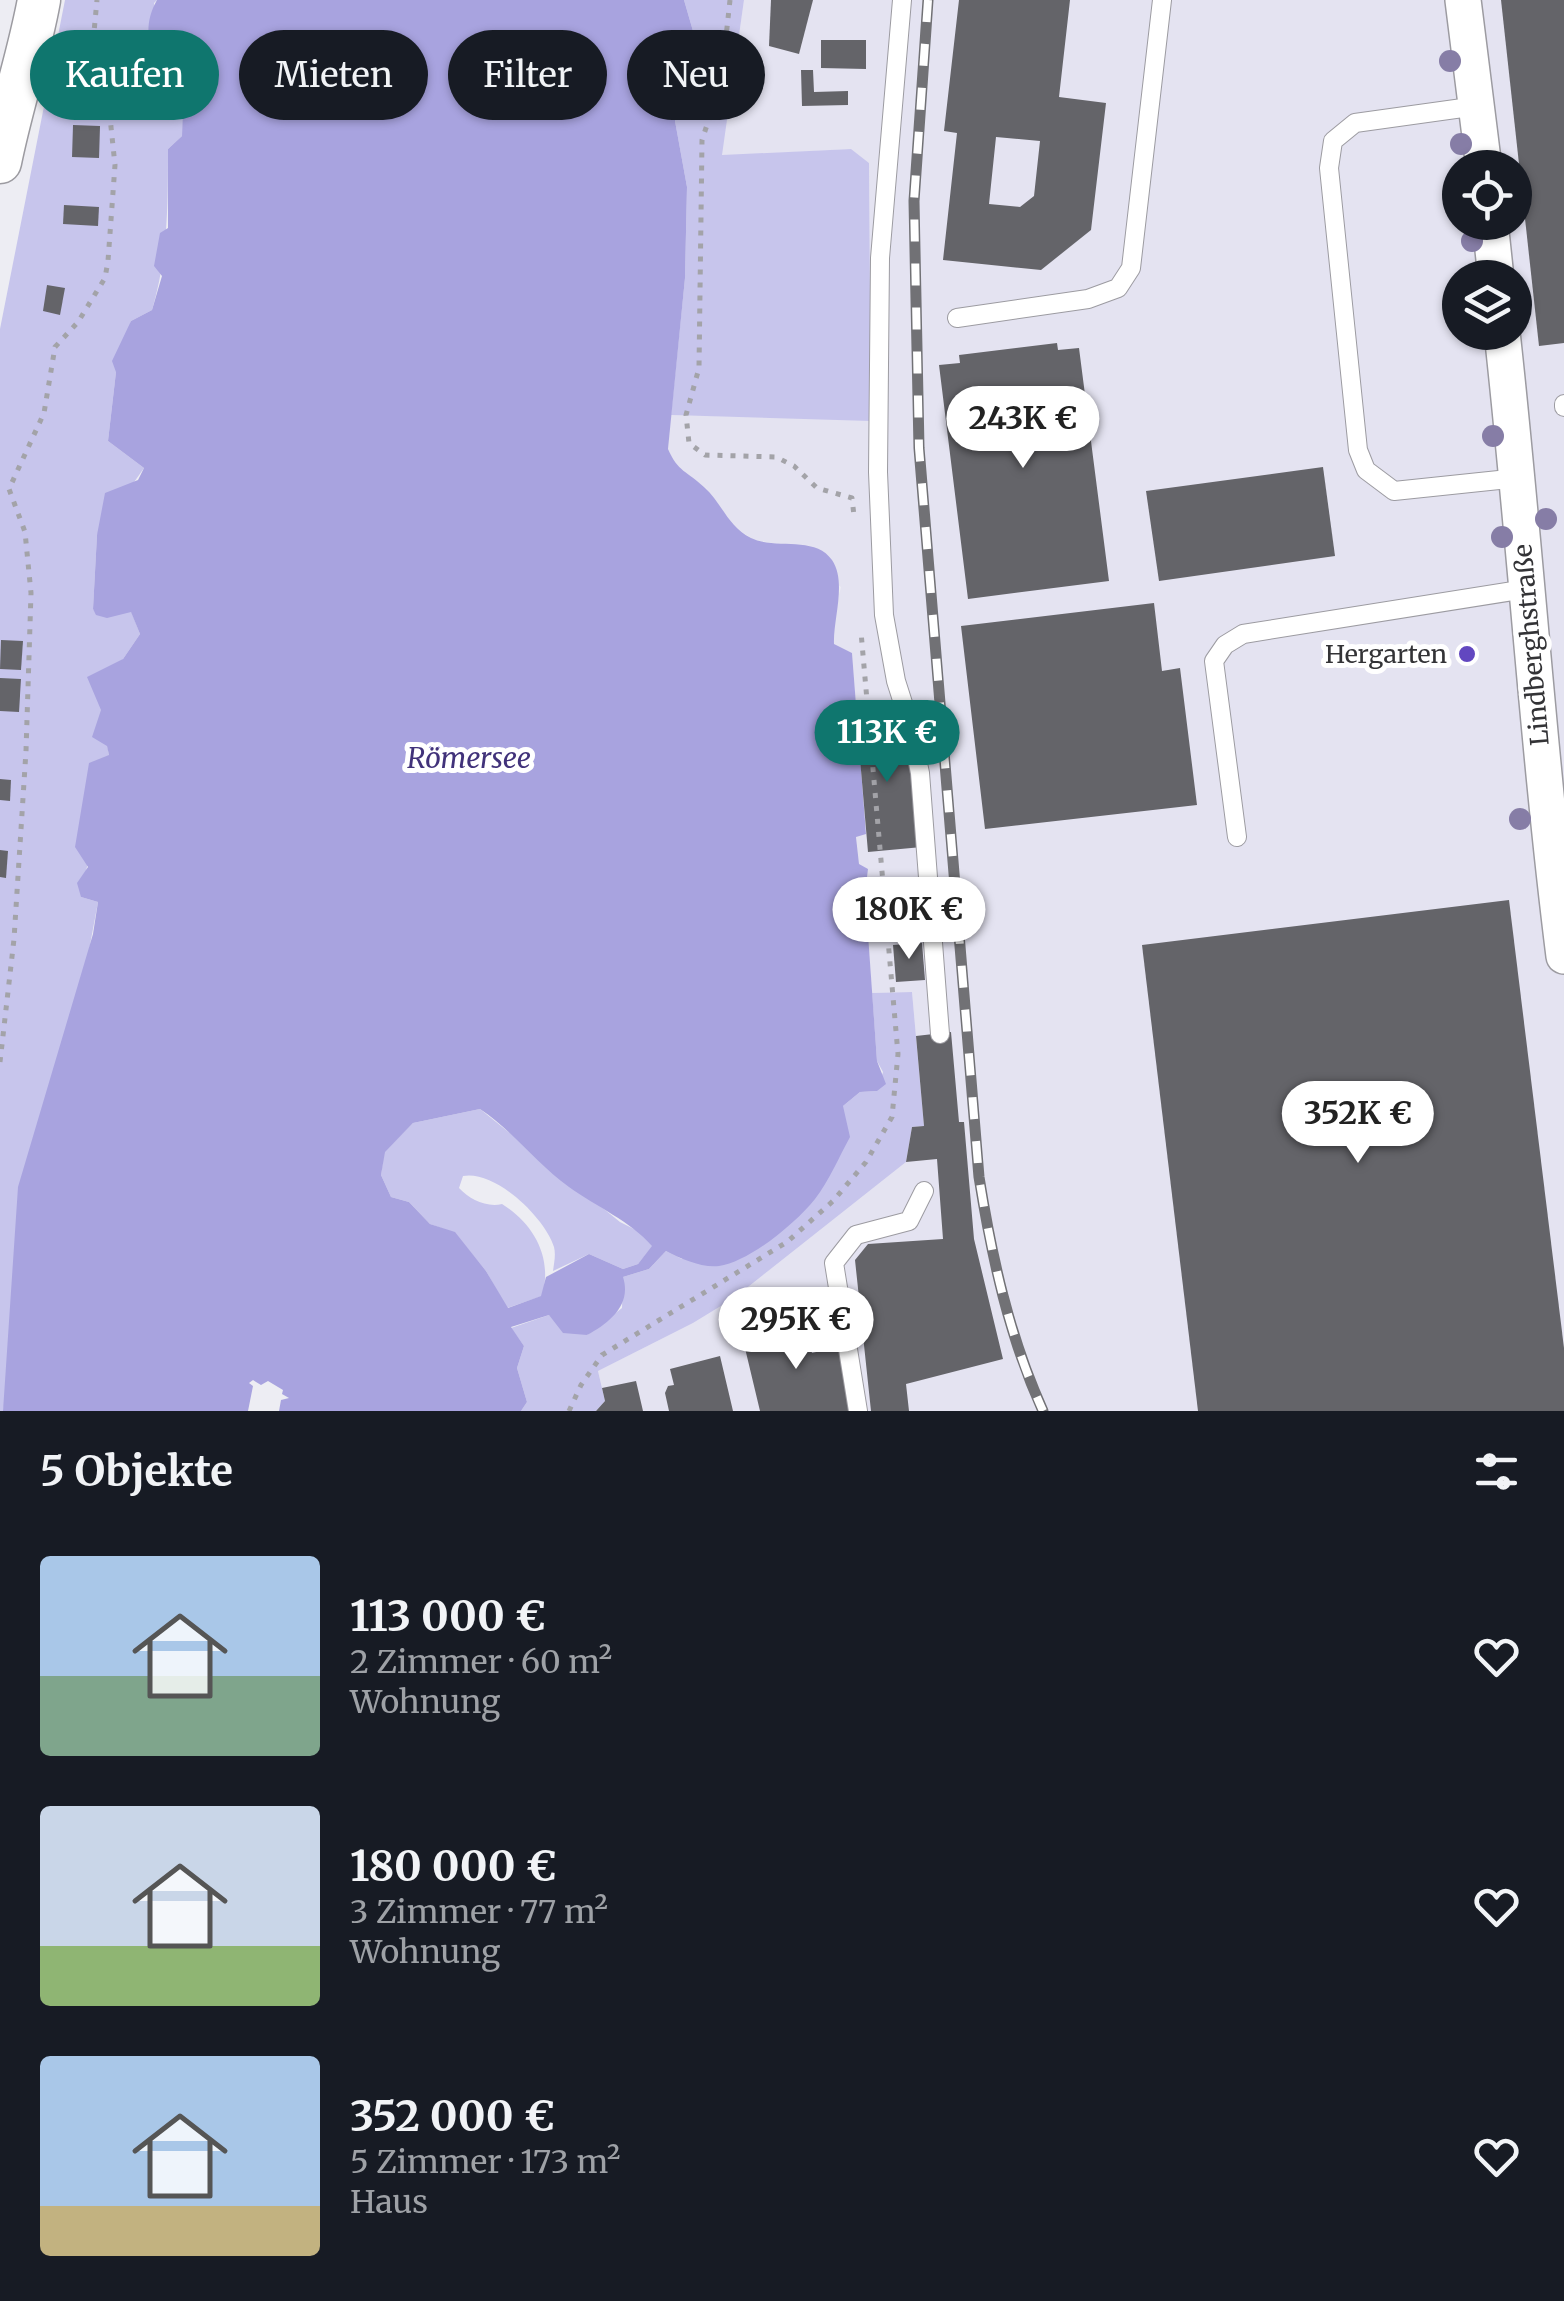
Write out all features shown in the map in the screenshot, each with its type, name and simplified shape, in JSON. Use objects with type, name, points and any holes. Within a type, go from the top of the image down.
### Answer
[{"type":"street","points":[[9,116],[13,0]]},
{"type":"street","points":[[0,162],[9,116],[30,52],[39,0]]},
{"type":"street","points":[[1463,0],[1482,150]]},
{"type":"street","name":"Lindberghstraße","points":[[1504,350],[1518,478],[1532,679],[1564,956]]},
{"type":"lane","points":[[902,0],[880,258],[880,508],[884,615],[920,773],[940,1034]]},
{"type":"lane","points":[[958,318],[1088,300],[1118,288],[1130,268],[1162,0]]},
{"type":"lane","points":[[1477,106],[1355,123],[1333,141],[1329,168],[1358,450],[1366,470],[1394,491],[1518,478]]},
{"type":"lane","points":[[1236,836],[1214,662],[1225,645],[1243,634],[1526,589]]},
{"type":"lane","points":[[858,1411],[834,1263],[856,1235],[909,1221],[924,1191]]},
{"type":"path","points":[[0,1062],[14,938],[26,751],[30,593],[25,532],[9,489],[44,413],[54,348],[78,322],[105,278],[115,164],[107,90],[94,32],[97,0]]},
{"type":"path","points":[[730,0],[722,82],[702,140],[699,368],[686,415],[689,443],[705,456],[776,458],[794,466],[817,488],[852,498],[854,517]]},
{"type":"path","points":[[569,1411],[581,1384],[602,1355],[788,1242],[833,1201],[866,1162],[892,1117],[898,1054],[860,616]]},
{"type":"shaded area","points":[[65,0],[157,0],[154,3],[157,30],[59,30]]},
{"type":"shaded area","points":[[684,0],[744,0],[740,30],[693,30]]},
{"type":"shaded area","points":[[744,0],[1564,0],[1564,1411],[596,1411],[605,1401],[598,1371],[734,1298],[906,1162],[912,1127],[924,1125],[912,992],[872,993],[866,905],[876,903],[866,886],[868,870],[859,865],[856,836],[866,833],[852,653],[834,645],[833,618],[841,587],[778,544],[754,540],[734,527],[706,488],[676,467],[668,449],[671,415],[871,420],[869,163],[850,149],[721,156],[726,120],[765,120],[765,30],[740,30]]},
{"type":"shaded area","points":[[41,120],[182,120],[182,136],[168,149],[164,250],[152,310],[131,321],[116,372],[108,441],[144,468],[97,535],[93,609],[97,615],[131,611],[140,634],[123,659],[101,711],[109,755],[81,897],[98,902],[3,1411],[0,1411],[0,329]]},
{"type":"shaded area","points":[[727,120],[722,155],[851,149],[869,163],[871,421],[671,415],[685,278],[687,187],[675,121]]},
{"type":"shaded area","points":[[912,992],[924,1126],[912,1127],[906,1162],[734,1298],[598,1371],[605,1401],[596,1411],[521,1411],[527,1402],[517,1368],[524,1346],[511,1328],[549,1315],[587,1335],[622,1308],[623,1277],[649,1269],[666,1251],[682,1259],[843,1106],[860,1092],[877,1091],[883,1072],[877,1061],[872,993]]},
{"type":"shaded area","points":[[480,1109],[620,1222],[640,1232],[653,1246],[638,1264],[623,1269],[589,1254],[553,1271],[554,1247],[530,1210],[490,1180],[463,1176],[459,1188],[479,1202],[502,1204],[513,1212],[532,1232],[543,1255],[542,1296],[507,1308],[486,1271],[455,1233],[430,1224],[409,1202],[391,1197],[381,1175],[384,1152],[413,1123]]},
{"type":"water","name":"Römersee","points":[[157,0],[684,0],[693,30],[627,30],[627,120],[675,120],[687,187],[685,278],[668,449],[679,467],[710,493],[743,533],[761,541],[816,548],[825,552],[836,569],[839,590],[834,644],[852,653],[866,834],[856,837],[859,864],[868,869],[866,886],[877,904],[866,906],[877,1061],[886,1084],[877,1091],[860,1092],[843,1106],[850,1137],[825,1185],[796,1219],[758,1249],[719,1266],[692,1262],[666,1251],[649,1269],[623,1277],[624,1296],[617,1312],[587,1335],[563,1333],[549,1315],[511,1327],[524,1346],[517,1368],[527,1402],[521,1411],[279,1411],[281,1400],[289,1398],[282,1394],[283,1390],[268,1381],[261,1385],[253,1380],[249,1383],[253,1386],[248,1411],[3,1411],[18,1187],[93,934],[98,902],[81,897],[77,883],[88,867],[75,847],[89,763],[109,755],[107,746],[92,737],[101,710],[87,677],[123,659],[140,634],[131,612],[107,618],[96,615],[93,609],[97,535],[105,493],[138,480],[144,468],[108,441],[116,372],[112,361],[131,321],[152,310],[162,276],[154,266],[160,233],[168,228],[168,149],[182,136],[182,120],[219,120],[219,30],[149,27]],"holes":[[[480,1109],[557,1178],[652,1246],[638,1264],[623,1269],[589,1254],[546,1277],[541,1296],[508,1308],[486,1271],[455,1232],[430,1224],[409,1202],[391,1197],[381,1175],[385,1152],[413,1123]]]},
{"type":"building","points":[[771,0],[813,0],[799,54],[769,46]]},
{"type":"building","points":[[959,0],[1070,0],[1059,97],[1106,103],[1091,230],[1041,270],[943,260],[957,133],[944,131]],"holes":[[[996,137],[1040,141],[1034,196],[1020,207],[989,204]]]},
{"type":"building","points":[[1501,0],[1564,0],[1564,343],[1539,346],[1527,240],[1532,240],[1532,150],[1517,150]]},
{"type":"building","points":[[821,40],[866,40],[866,69],[821,68]]},
{"type":"building","points":[[801,70],[813,70],[814,92],[848,91],[848,105],[802,106]]},
{"type":"building","points":[[73,125],[100,126],[99,158],[72,157]]},
{"type":"building","points":[[64,205],[99,207],[98,226],[63,224]]},
{"type":"building","points":[[47,285],[65,288],[60,315],[43,311]]},
{"type":"building","points":[[1057,343],[1058,350],[1079,348],[1109,581],[968,599],[939,365],[960,363],[959,355]]},
{"type":"building","points":[[1323,467],[1335,556],[1159,581],[1146,491]]},
{"type":"building","points":[[1154,603],[1162,671],[1180,668],[1197,805],[985,829],[961,626]]},
{"type":"building","points":[[1,640],[23,641],[21,670],[0,669]]},
{"type":"building","points":[[0,678],[21,679],[19,712],[0,711]]},
{"type":"building","points":[[881,710],[883,723],[902,720],[908,760],[913,759],[922,847],[868,852],[856,712]]},
{"type":"building","points":[[0,779],[11,780],[10,801],[0,800]]},
{"type":"building","points":[[0,850],[8,851],[6,878],[0,877]]},
{"type":"building","points":[[1509,900],[1564,1348],[1564,1411],[1198,1411],[1142,945]]},
{"type":"building","points":[[922,943],[925,980],[896,982],[893,945]]},
{"type":"building","points":[[951,1032],[974,1239],[1003,1359],[906,1384],[909,1411],[871,1411],[855,1260],[868,1244],[943,1239],[937,1159],[906,1162],[912,1127],[924,1126],[916,1036]]},
{"type":"building","points":[[802,1316],[812,1353],[837,1347],[842,1355],[849,1411],[760,1411],[744,1344],[776,1334],[774,1324]]},
{"type":"building","points":[[720,1356],[733,1411],[669,1411],[665,1393],[668,1386],[674,1385],[670,1369]]},
{"type":"building","points":[[636,1381],[643,1411],[596,1411],[605,1401],[602,1388]]},
{"type":"railway","points":[[928,0],[914,201],[919,448],[979,1177],[1003,1296],[1043,1411]]},
{"type":"place","name":"Hergarten","points":[[1467,654]]}]
